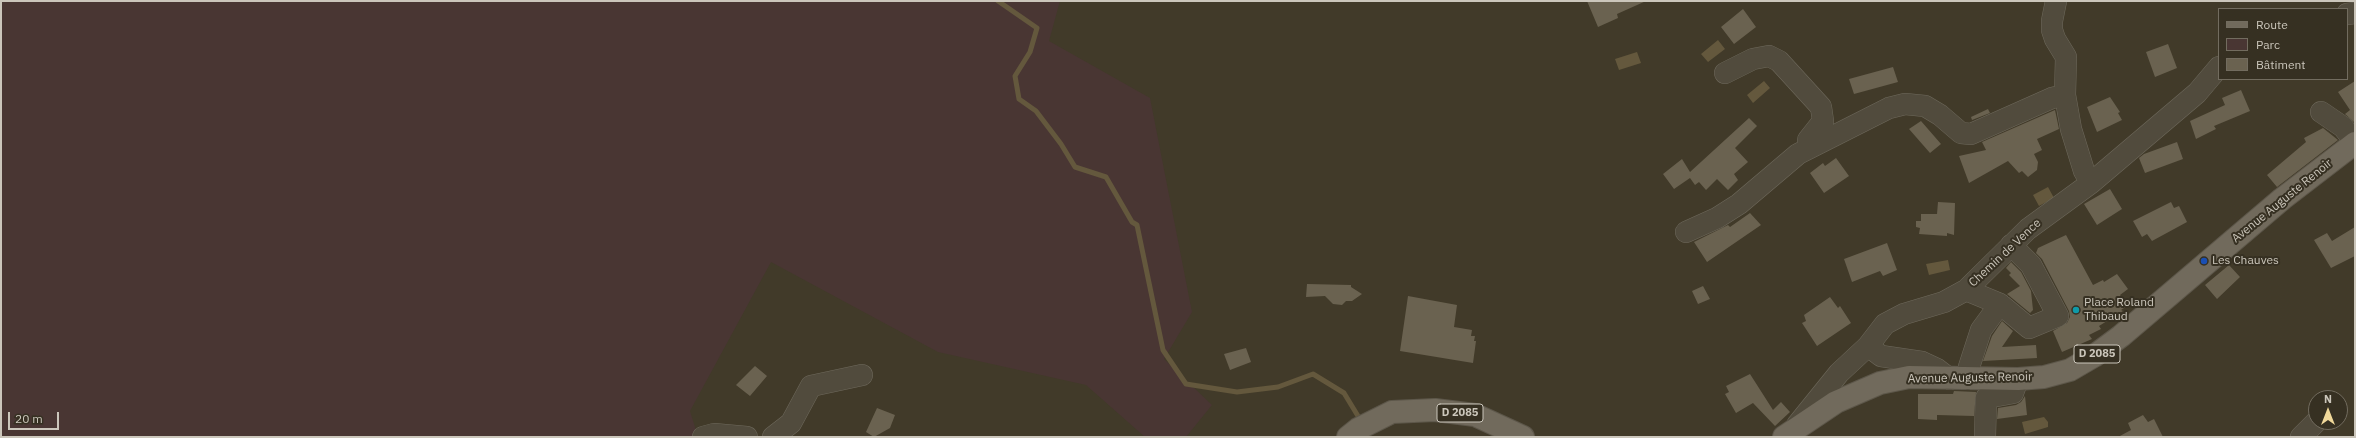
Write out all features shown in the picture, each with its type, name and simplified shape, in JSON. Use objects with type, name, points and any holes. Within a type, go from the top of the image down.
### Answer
[{"type":"main road","name":"Avenue Auguste Renoir","points":[[1788,434],[1836,402],[1880,382],[1909,377],[2018,379],[2044,377],[2070,370],[2094,356],[2282,199],[2355,142]]},
{"type":"main road","name":"D 2085","points":[[1348,437],[1358,428],[1392,412],[1435,410],[1475,416],[1523,437]]},
{"type":"street","points":[[2056,1],[2052,30],[2054,39],[2066,57],[2066,95],[2071,129],[2084,171],[2091,182]]},
{"type":"street","points":[[1725,73],[1753,59],[1768,56],[1779,61],[1821,107],[1823,121],[1808,140],[1810,147]]},
{"type":"street","name":"Chemin de Vence","points":[[1788,434],[1840,373],[1868,346],[1885,324],[1904,314],[1944,302],[1966,290],[2028,229],[2091,182],[2197,93],[2218,68]]},
{"type":"street","points":[[1686,232],[1717,218],[1739,204],[1770,176],[1810,147],[1888,108],[1905,104],[1925,106],[1940,115],[1961,133],[1971,134],[2052,98],[2066,95]]},
{"type":"street","points":[[2321,112],[2343,127],[2355,142]]},
{"type":"street","points":[[1966,290],[2000,304],[2029,328],[2058,316],[2031,265],[2011,245]]},
{"type":"street","points":[[1868,346],[1881,356],[1922,362],[1959,378],[1969,367],[1981,330],[2000,304]]},
{"type":"street","points":[[773,437],[791,423],[811,386],[862,375]]},
{"type":"street","points":[[1985,437],[1986,398],[2014,393],[2018,379]]},
{"type":"street","points":[[703,437],[714,434],[747,437]]},
{"type":"green space","points":[[1,1],[1060,1],[1049,41],[1150,98],[1192,312],[1164,359],[1212,405],[1186,437],[1145,437],[1086,385],[938,352],[771,262],[690,411],[698,437],[1,437]]},
{"type":"shaded area","points":[[1718,40],[1725,49],[1708,62],[1701,54]]},
{"type":"shaded area","points":[[1637,52],[1641,63],[1619,70],[1615,59]]},
{"type":"shaded area","points":[[1764,81],[1770,88],[1753,103],[1747,95]]},
{"type":"shaded area","points":[[2048,187],[2054,198],[2039,206],[2033,195]]},
{"type":"shaded area","points":[[1948,260],[1950,270],[1929,275],[1926,264]]},
{"type":"shaded area","points":[[2044,417],[2048,422],[2048,427],[2025,434],[2022,422]]},
{"type":"building","points":[[1587,1],[1646,1],[1617,14],[1618,18],[1598,27]]},
{"type":"building","points":[[1743,9],[1756,27],[1734,44],[1721,27]]},
{"type":"building","points":[[2168,44],[2177,68],[2155,77],[2146,52]]},
{"type":"building","points":[[1893,67],[1898,82],[1854,94],[1849,79]]},
{"type":"building","points":[[2355,81],[2355,123],[2345,114],[2350,110],[2338,92]]},
{"type":"building","points":[[2241,90],[2250,111],[2214,126],[2216,129],[2196,139],[2190,121],[2225,105],[2222,98]]},
{"type":"building","points":[[2110,97],[2120,112],[2118,113],[2122,120],[2097,132],[2087,107]]},
{"type":"building","points":[[1988,109],[1990,113],[1972,120],[1971,117]]},
{"type":"building","points":[[2055,110],[2059,129],[2037,139],[2042,150],[2034,154],[2038,162],[2037,170],[2028,177],[2022,171],[2019,173],[2008,161],[1969,183],[1959,156],[1986,150],[1982,142]]},
{"type":"building","points":[[1749,118],[1757,126],[1735,148],[1748,162],[1734,174],[1738,180],[1728,190],[1717,179],[1706,190],[1699,182],[1695,185],[1690,178],[1674,189],[1663,174],[1682,159],[1690,172]]},
{"type":"building","points":[[1921,121],[1941,144],[1930,153],[1909,129]]},
{"type":"building","points":[[2323,128],[2338,140],[2277,187],[2267,175],[2306,142],[2304,138]]},
{"type":"building","points":[[2177,142],[2183,159],[2145,173],[2139,158],[2144,154]]},
{"type":"building","points":[[1836,158],[1849,176],[1824,193],[1810,173],[1823,163],[1825,166]]},
{"type":"building","points":[[2110,189],[2122,209],[2097,225],[2084,204]]},
{"type":"building","points":[[1938,202],[1955,203],[1954,235],[1947,233],[1947,236],[1919,234],[1920,228],[1916,227],[1916,221],[1921,221],[1921,214],[1937,214]]},
{"type":"building","points":[[2171,202],[2174,208],[2179,206],[2187,222],[2152,241],[2147,234],[2142,237],[2133,221]]},
{"type":"building","points":[[1750,213],[1761,225],[1707,262],[1694,242],[1728,225],[1730,227]]},
{"type":"building","points":[[2355,227],[2355,256],[2331,268],[2314,240],[2327,233],[2332,241]]},
{"type":"building","points":[[2066,235],[2093,285],[2103,280],[2104,282],[2117,274],[2128,289],[2120,295],[2127,306],[2121,310],[2123,311],[2099,326],[2101,329],[2089,335],[2092,339],[2062,352],[2053,331],[2067,323],[2070,317],[2069,311],[2042,259],[2036,253],[2038,248]]},
{"type":"building","points":[[1887,243],[1897,270],[1883,276],[1880,271],[1852,282],[1844,259]]},
{"type":"building","points":[[2011,262],[2021,272],[2031,291],[2033,310],[2030,313],[2007,294],[2020,286],[2009,275],[2011,273],[2006,268]]},
{"type":"building","points":[[2229,265],[2240,277],[2217,299],[2205,285]]},
{"type":"building","points":[[1307,284],[1351,285],[1351,287],[1362,294],[1352,301],[1346,301],[1342,305],[1333,304],[1325,296],[1306,297]]},
{"type":"building","points":[[1703,286],[1710,299],[1698,304],[1692,291]]},
{"type":"building","points":[[1408,296],[1457,305],[1454,327],[1472,330],[1471,336],[1475,336],[1474,341],[1476,341],[1473,363],[1400,351]]},
{"type":"building","points":[[1830,297],[1838,308],[1840,306],[1851,323],[1817,346],[1802,323],[1806,321],[1804,315]]},
{"type":"building","points":[[2002,321],[2013,331],[2002,347],[2036,345],[2037,358],[1983,361],[1992,336]]},
{"type":"building","points":[[1246,348],[1251,362],[1230,370],[1224,354]]},
{"type":"building","points":[[755,366],[767,376],[750,396],[736,385]]},
{"type":"building","points":[[1750,374],[1773,410],[1781,402],[1790,412],[1775,426],[1753,403],[1736,413],[1725,394],[1729,392],[1726,386]]},
{"type":"building","points":[[1954,391],[1976,392],[1974,416],[1937,415],[1937,420],[1918,419],[1918,394],[1953,394]]},
{"type":"building","points":[[2025,396],[2027,415],[1997,419],[1998,408],[2016,405],[2021,402]]},
{"type":"building","points":[[877,408],[895,415],[890,428],[874,437],[866,432]]},
{"type":"building","points":[[2143,415],[2148,422],[2154,419],[2163,437],[2118,437],[2131,430],[2128,423]]},
{"type":"waterway","points":[[998,1],[1037,28],[1030,52],[1015,76],[1019,99],[1036,111],[1061,144],[1075,167],[1106,177],[1132,222],[1137,225],[1163,350],[1186,384],[1237,392],[1278,387],[1313,374],[1344,393],[1361,421]]},
{"type":"place","name":"Les Chauves","points":[[2204,261]]},
{"type":"place","name":"Place Roland Thibaud","points":[[2076,310]]}]
